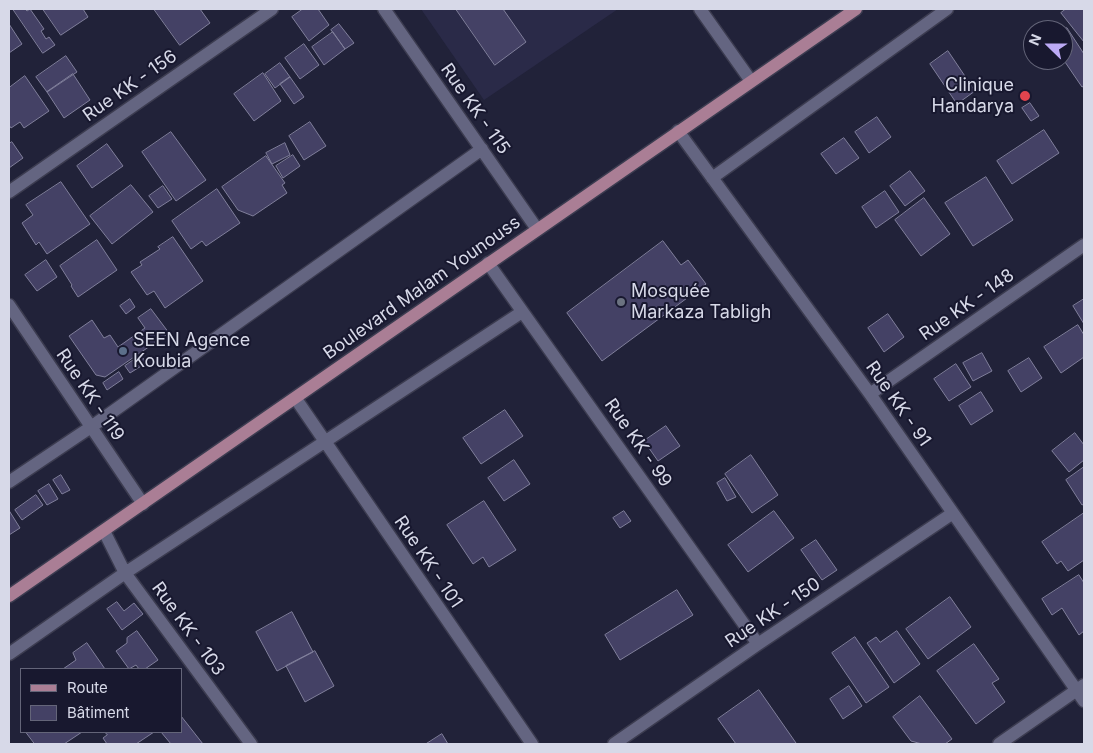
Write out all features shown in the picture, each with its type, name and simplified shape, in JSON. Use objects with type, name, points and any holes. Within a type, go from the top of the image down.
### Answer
[{"type":"main road","name":"Boulevard Malam Younouss","points":[[9,596],[296,399],[488,263],[856,9]]},
{"type":"street","name":"Rue KK - 156","points":[[9,192],[272,9]]},
{"type":"street","name":"Rue KK - 115","points":[[384,9],[537,229]]},
{"type":"street","points":[[700,9],[751,81]]},
{"type":"street","points":[[712,178],[947,9]]},
{"type":"street","name":"Rue KK - 91","points":[[678,131],[870,394],[953,513],[1080,688],[1084,701]]},
{"type":"street","points":[[9,482],[90,427],[482,149]]},
{"type":"street","name":"Rue KK - 148","points":[[870,394],[1084,245]]},
{"type":"street","name":"Rue KK - 99","points":[[488,263],[758,644]]},
{"type":"street","name":"Rue KK - 119","points":[[9,306],[143,504]]},
{"type":"street","points":[[9,654],[125,573],[522,312]]},
{"type":"street","name":"Rue KK - 101","points":[[296,399],[532,744]]},
{"type":"street","name":"Rue KK - 150","points":[[614,744],[758,644],[953,513]]},
{"type":"street","name":"Rue KK - 103","points":[[104,531],[125,573],[251,744]]},
{"type":"street","points":[[999,744],[1080,688]]},
{"type":"shaded area","points":[[421,9],[618,9],[484,100]]},
{"type":"building","points":[[13,9],[25,9],[27,11],[30,9],[44,29],[41,31],[46,39],[49,37],[55,45],[43,53]]},
{"type":"building","points":[[43,9],[83,9],[88,17],[61,35]]},
{"type":"building","points":[[154,9],[200,9],[210,23],[180,45]]},
{"type":"building","points":[[303,9],[318,9],[329,25],[309,41],[292,17]]},
{"type":"building","points":[[456,9],[503,9],[526,42],[495,65]]},
{"type":"building","points":[[1066,9],[1084,9],[1084,42],[1073,28],[1073,20],[1067,20],[1061,13]]},
{"type":"building","points":[[9,24],[22,44],[9,53]]},
{"type":"building","points":[[339,24],[354,43],[345,49],[331,30]]},
{"type":"building","points":[[333,32],[345,49],[324,65],[312,47]]},
{"type":"building","points":[[1073,37],[1084,54],[1084,86],[1082,87],[1070,70],[1073,70]]},
{"type":"building","points":[[304,44],[319,65],[300,79],[285,58]]},
{"type":"building","points":[[948,51],[975,91],[957,104],[930,64]]},
{"type":"building","points":[[66,56],[77,72],[47,92],[36,77]]},
{"type":"building","points":[[280,63],[290,77],[275,88],[265,74]]},
{"type":"building","points":[[263,73],[281,101],[254,121],[234,94]]},
{"type":"building","points":[[73,74],[90,100],[64,118],[47,92]]},
{"type":"building","points":[[25,76],[49,111],[24,128],[20,122],[11,128],[9,125],[9,88]]},
{"type":"building","points":[[290,77],[304,97],[294,104],[280,84]]},
{"type":"building","points":[[1030,103],[1039,116],[1031,121],[1022,108]]},
{"type":"building","points":[[877,117],[891,137],[869,153],[855,132]]},
{"type":"building","points":[[310,122],[326,146],[304,160],[289,136]]},
{"type":"building","points":[[1044,130],[1059,153],[1012,184],[997,161]]},
{"type":"building","points":[[171,132],[206,180],[176,201],[142,152]]},
{"type":"building","points":[[844,138],[859,158],[836,174],[821,154]]},
{"type":"building","points":[[12,142],[23,158],[9,168],[9,144]]},
{"type":"building","points":[[285,143],[290,155],[272,164],[266,153]]},
{"type":"building","points":[[107,144],[123,166],[92,188],[77,166]]},
{"type":"building","points":[[293,155],[300,166],[283,178],[276,166]]},
{"type":"building","points":[[266,156],[285,183],[282,185],[287,193],[253,216],[238,210],[222,187]]},
{"type":"building","points":[[910,171],[925,191],[905,206],[890,186]]},
{"type":"building","points":[[986,177],[1013,220],[973,246],[945,203]]},
{"type":"building","points":[[61,182],[90,224],[47,254],[39,242],[36,245],[22,223],[33,215],[26,205]]},
{"type":"building","points":[[131,185],[153,212],[112,244],[90,216]]},
{"type":"building","points":[[163,186],[172,199],[158,208],[149,196]]},
{"type":"building","points":[[217,189],[240,223],[206,246],[202,241],[191,249],[172,221]]},
{"type":"building","points":[[885,191],[899,212],[876,228],[862,207]]},
{"type":"building","points":[[924,198],[950,234],[921,256],[895,220]]},
{"type":"building","points":[[173,237],[203,281],[165,308],[154,291],[147,295],[131,272],[142,265],[140,262],[160,249],[158,247]]},
{"type":"building","points":[[97,240],[117,270],[78,297],[60,266]]},
{"type":"building","points":[[663,241],[681,265],[688,260],[706,284],[602,361],[567,313]]},
{"type":"building","points":[[46,260],[57,277],[37,291],[25,275]]},
{"type":"building","points":[[130,299],[135,307],[126,314],[120,306]]},
{"type":"building","points":[[1084,299],[1084,324],[1073,306]]},
{"type":"building","points":[[151,309],[169,333],[105,377],[96,375],[69,336],[92,320],[104,338],[110,335],[118,347],[145,328],[138,318]]},
{"type":"building","points":[[888,314],[904,337],[884,352],[868,328]]},
{"type":"building","points":[[1078,325],[1084,335],[1084,357],[1061,373],[1044,347]]},
{"type":"building","points":[[982,353],[992,371],[973,381],[963,363]]},
{"type":"building","points":[[141,355],[146,363],[130,373],[125,366]]},
{"type":"building","points":[[1029,358],[1042,378],[1021,392],[1008,371]]},
{"type":"building","points":[[956,364],[971,387],[949,401],[934,379]]},
{"type":"building","points":[[119,372],[123,379],[107,390],[103,383]]},
{"type":"building","points":[[981,392],[993,411],[971,425],[959,406]]},
{"type":"building","points":[[505,410],[523,436],[481,464],[463,438]]},
{"type":"building","points":[[666,426],[680,446],[658,461],[644,441]]},
{"type":"building","points":[[1075,433],[1084,445],[1084,460],[1069,472],[1052,451]]},
{"type":"building","points":[[751,455],[778,495],[752,513],[725,474]]},
{"type":"building","points":[[514,460],[530,484],[504,501],[488,478]]},
{"type":"building","points":[[1084,467],[1084,504],[1082,505],[1066,480]]},
{"type":"building","points":[[61,475],[70,490],[62,494],[53,480]]},
{"type":"building","points":[[725,478],[736,497],[727,501],[717,483]]},
{"type":"building","points":[[49,484],[58,499],[47,505],[38,491]]},
{"type":"building","points":[[36,495],[43,505],[22,520],[15,510]]},
{"type":"building","points":[[484,501],[516,550],[489,567],[483,557],[473,564],[447,525]]},
{"type":"building","points":[[624,511],[631,521],[620,528],[613,518]]},
{"type":"building","points":[[774,511],[794,538],[748,572],[728,545]]},
{"type":"building","points":[[9,513],[20,528],[9,535]]},
{"type":"building","points":[[1084,513],[1084,560],[1068,571],[1061,561],[1057,564],[1042,542]]},
{"type":"building","points":[[816,540],[837,570],[822,580],[801,550]]},
{"type":"building","points":[[1079,575],[1084,583],[1084,631],[1079,635],[1062,608],[1052,615],[1042,599]]},
{"type":"building","points":[[677,590],[693,615],[620,660],[605,635]]},
{"type":"building","points":[[950,597],[971,627],[928,659],[906,629]]},
{"type":"building","points":[[117,602],[124,611],[134,603],[143,614],[122,630],[107,609]]},
{"type":"building","points":[[292,612],[313,652],[277,671],[256,632]]},
{"type":"building","points":[[137,631],[158,660],[146,668],[138,668],[136,665],[128,668],[116,651],[127,643],[127,638]]},
{"type":"building","points":[[897,631],[920,664],[894,683],[867,643],[876,637],[880,642]]},
{"type":"building","points":[[855,637],[889,687],[866,703],[832,653]]},
{"type":"building","points":[[87,643],[104,668],[64,668],[76,660],[73,653]]},
{"type":"building","points":[[974,644],[999,679],[992,683],[1005,702],[976,724],[937,671]]},
{"type":"building","points":[[315,651],[334,686],[305,702],[286,666]]},
{"type":"building","points":[[849,686],[862,706],[843,719],[830,699]]},
{"type":"building","points":[[759,690],[796,743],[736,744],[718,719]]},
{"type":"building","points":[[920,696],[952,739],[945,744],[922,744],[911,741],[893,717]]},
{"type":"building","points":[[182,717],[203,744],[171,744],[162,733],[182,733]]},
{"type":"building","points":[[27,733],[80,733],[64,744],[35,744]]},
{"type":"building","points":[[106,733],[152,733],[136,744],[107,744],[103,738],[107,735]]},
{"type":"building","points":[[442,734],[448,744],[426,744]]},
{"type":"place","name":"Clinique Handarya","points":[[1025,96]]},
{"type":"place","name":"Mosquée Markaza Tabligh","points":[[621,302]]},
{"type":"place","name":"SEEN Agence Koubia","points":[[123,351]]}]
